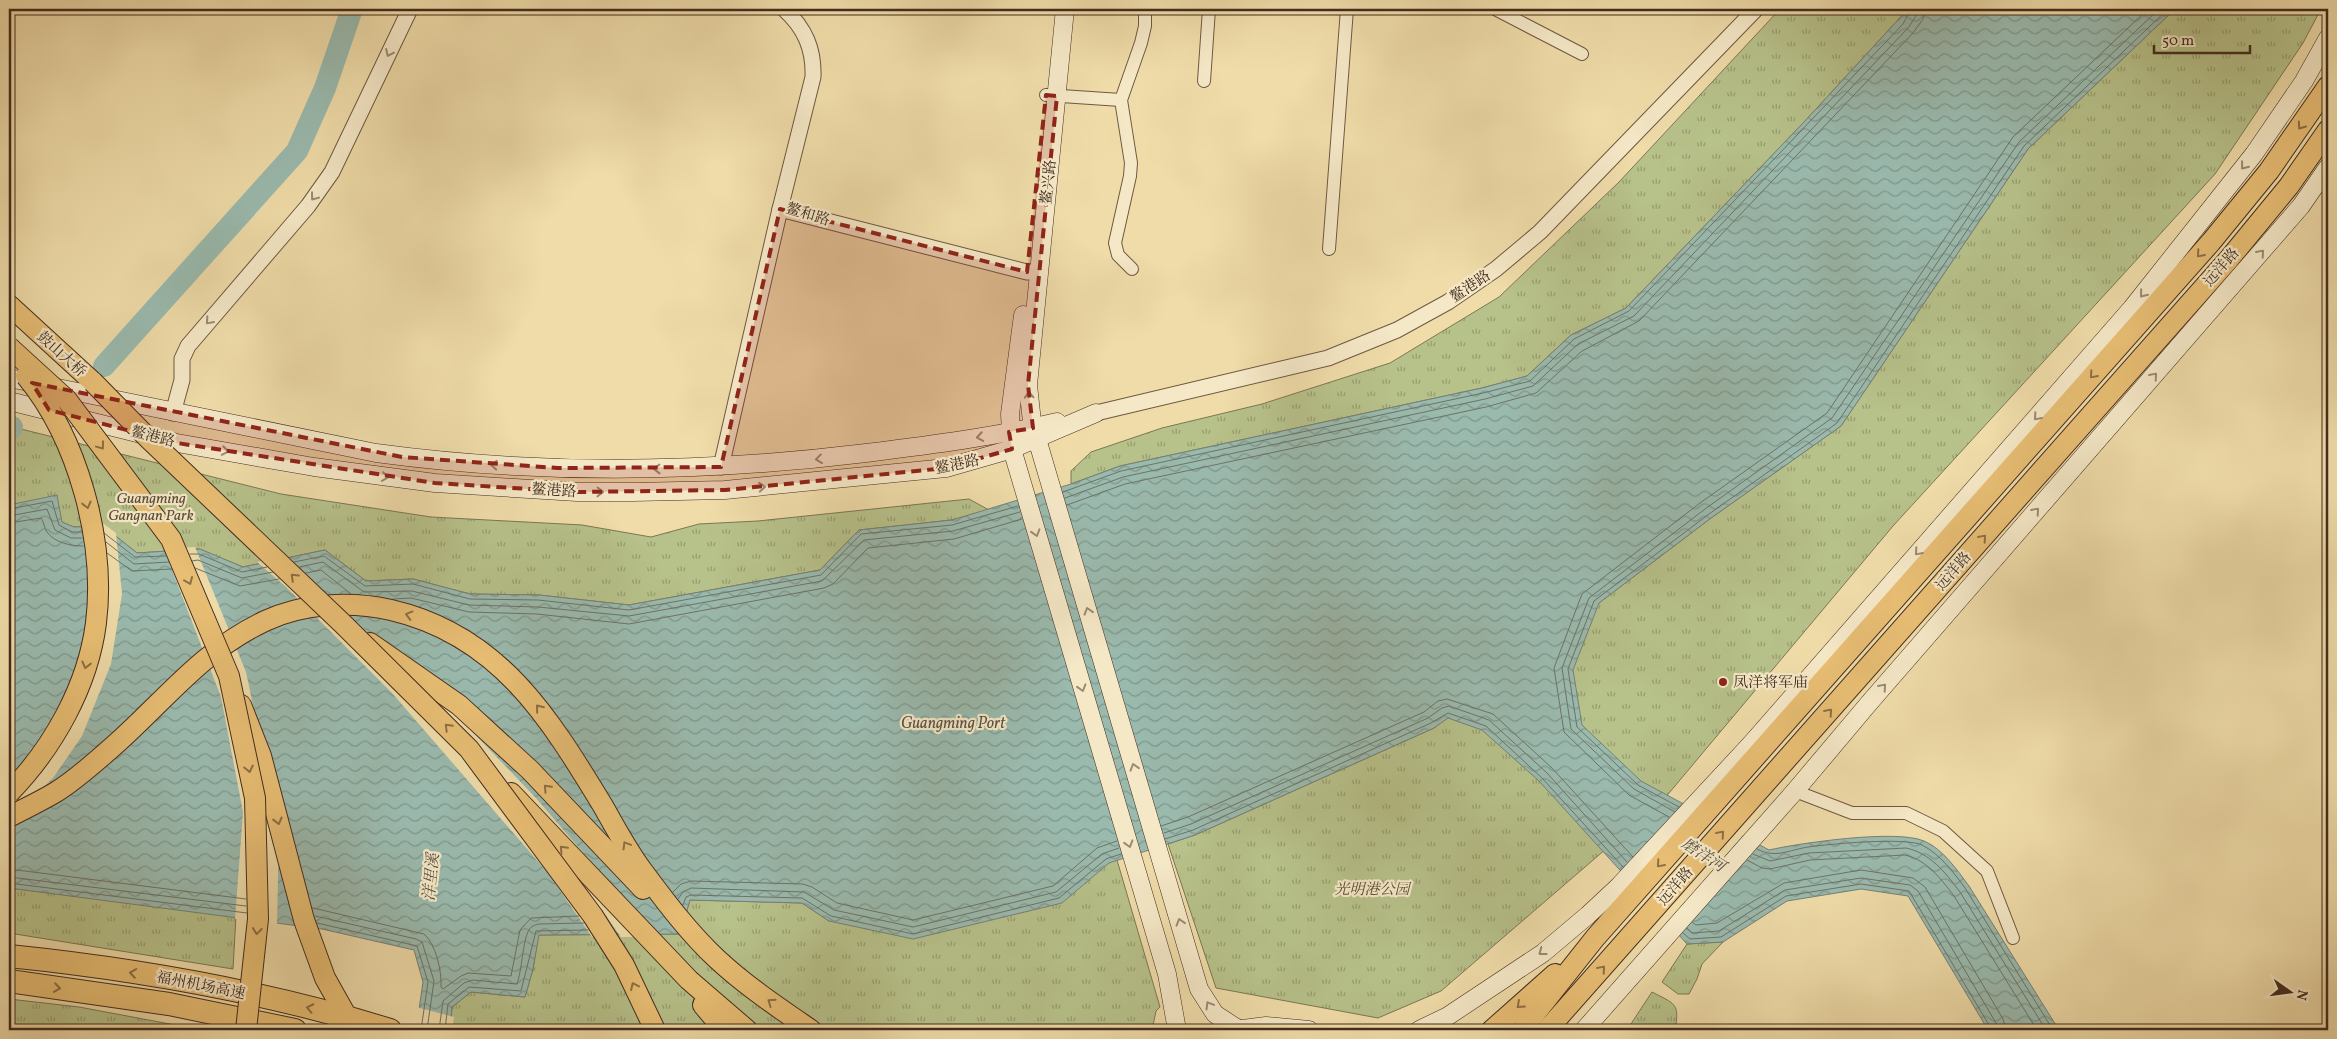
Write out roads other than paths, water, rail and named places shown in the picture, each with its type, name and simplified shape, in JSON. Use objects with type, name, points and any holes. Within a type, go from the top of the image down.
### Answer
[{"type":"highway","name":"远洋路","points":[[1595,938],[2211,242],[2269,171],[2328,86]]},
{"type":"highway","name":"远洋路","points":[[1570,1005],[2229,259],[2289,186],[2328,130]]},
{"type":"highway","name":"鼓山大桥","points":[[9,305],[93,382],[149,439],[343,624]]},
{"type":"highway","points":[[9,347],[67,400],[171,539],[262,756],[304,920],[325,978],[354,1030]]},
{"type":"highway","points":[[9,355],[40,393],[69,447],[88,506],[97,565],[96,623],[83,677],[59,728],[26,776],[9,793]]},
{"type":"highway","points":[[9,817],[57,791],[80,773],[118,742],[185,675],[225,643],[268,620],[316,606],[365,605],[415,616],[461,637],[503,668],[541,710],[575,759],[639,866],[678,916],[717,959]]},
{"type":"highway","points":[[343,624],[469,749],[689,980],[747,1030]]},
{"type":"highway","points":[[343,624],[459,705],[530,770],[657,904],[717,959],[765,998],[811,1030]]},
{"type":"highway","points":[[229,676],[255,798],[258,919],[246,1030]]},
{"type":"highway","points":[[469,749],[593,916],[624,965],[655,1030]]},
{"type":"highway","points":[[615,904],[724,1030]]},
{"type":"highway","points":[[1492,1030],[1595,938]]},
{"type":"highway","points":[[1522,1030],[1595,938]]},
{"type":"highway","name":"福州机场高速","points":[[9,956],[70,962],[198,983],[341,1015],[390,1030]]},
{"type":"highway","name":"福州机场高速","points":[[9,982],[169,1004],[295,1030]]},
{"type":"highway","points":[[1547,1030],[1570,1005]]},
{"type":"highway","points":[[1557,1030],[1570,1005]]},
{"type":"main road","name":"鳌兴路","points":[[1052,96],[1054,9]]},
{"type":"main road","name":"鳌兴路","points":[[1024,355],[1052,96],[1065,9]]},
{"type":"main road","points":[[1419,1030],[1448,1016],[1542,953],[1619,886],[1751,744],[2132,308],[2254,154],[2304,81],[2328,38]]},
{"type":"main road","points":[[1584,1030],[1795,791],[1870,702],[2302,206],[2328,167]]},
{"type":"main road","points":[[1024,355],[1035,434],[1199,988],[1215,1014],[1237,1030],[1266,1026],[1309,1030]]},
{"type":"main road","points":[[1024,355],[1011,407],[1011,440],[1022,486],[1168,974],[1177,1030]]},
{"type":"main road","name":"鳌港路","points":[[9,378],[376,453],[437,461],[578,469],[721,467],[780,463],[923,446],[1011,440]]},
{"type":"main road","name":"鳌港路","points":[[14,402],[72,415],[177,443],[314,467],[435,483],[577,492],[726,490],[946,468],[1011,440],[1035,434],[1096,413]]},
{"type":"street","points":[[173,413],[182,380],[182,359],[188,346],[308,206],[332,172],[410,9]]},
{"type":"street","name":"鳌和路","points":[[784,9],[802,29],[808,39],[813,64],[813,77],[780,209],[1033,272]]},
{"type":"street","points":[[1132,269],[1118,255],[1115,243],[1130,170],[1129,145],[1121,100],[1141,44],[1145,26],[1145,9]]},
{"type":"street","points":[[1204,81],[1209,9]]},
{"type":"street","points":[[1329,249],[1347,9]]},
{"type":"street","points":[[1495,9],[1582,54]]},
{"type":"street","name":"鳌港路","points":[[1096,413],[1328,358],[1397,330],[1448,302],[1496,269],[1540,232],[1746,12]]},
{"type":"street","points":[[1052,96],[1121,100]]},
{"type":"street","points":[[721,467],[780,209]]},
{"type":"street","points":[[1795,791],[1852,814],[1906,813],[1943,831],[1987,871],[2013,938]]},
{"type":"water","name":"Guangming Port","points":[[1908,9],[2175,9],[2028,149],[1841,426],[1711,518],[1599,603],[1573,670],[1582,725],[1641,781],[1769,850],[1848,838],[1892,836],[1924,841],[1937,849],[1949,860],[1969,886],[2059,1030],[1988,1030],[1908,896],[1861,889],[1787,901],[1723,942],[1687,944],[1539,781],[1482,730],[1448,718],[1434,728],[1195,835],[1109,863],[1062,903],[913,939],[829,921],[802,903],[690,900],[680,934],[539,935],[533,969],[525,997],[471,992],[452,1007],[450,1030],[416,1030],[423,982],[414,950],[322,929],[9,888],[9,505],[57,495],[62,522],[74,527],[103,526],[137,553],[200,549],[243,567],[325,550],[366,581],[413,579],[470,594],[539,595],[629,605],[820,570],[859,530],[952,520],[1071,484],[1120,466],[1482,388],[1527,376],[1571,335],[1626,308],[1805,121]]},
{"type":"waterway","points":[[104,366],[297,151],[325,88],[352,9]]},
{"type":"place","name":"凤洋将军庙","points":[[1723,682]]},
{"type":"park label","name":"Guangming Gangnan Park","points":[[151,506]]},
{"type":"park label","name":"光明港公园","points":[[1372,889]]},
{"type":"water label","name":"磨洋河","points":[[1704,854]]},
{"type":"water label","name":"洋里溪","points":[[430,877]]}]
